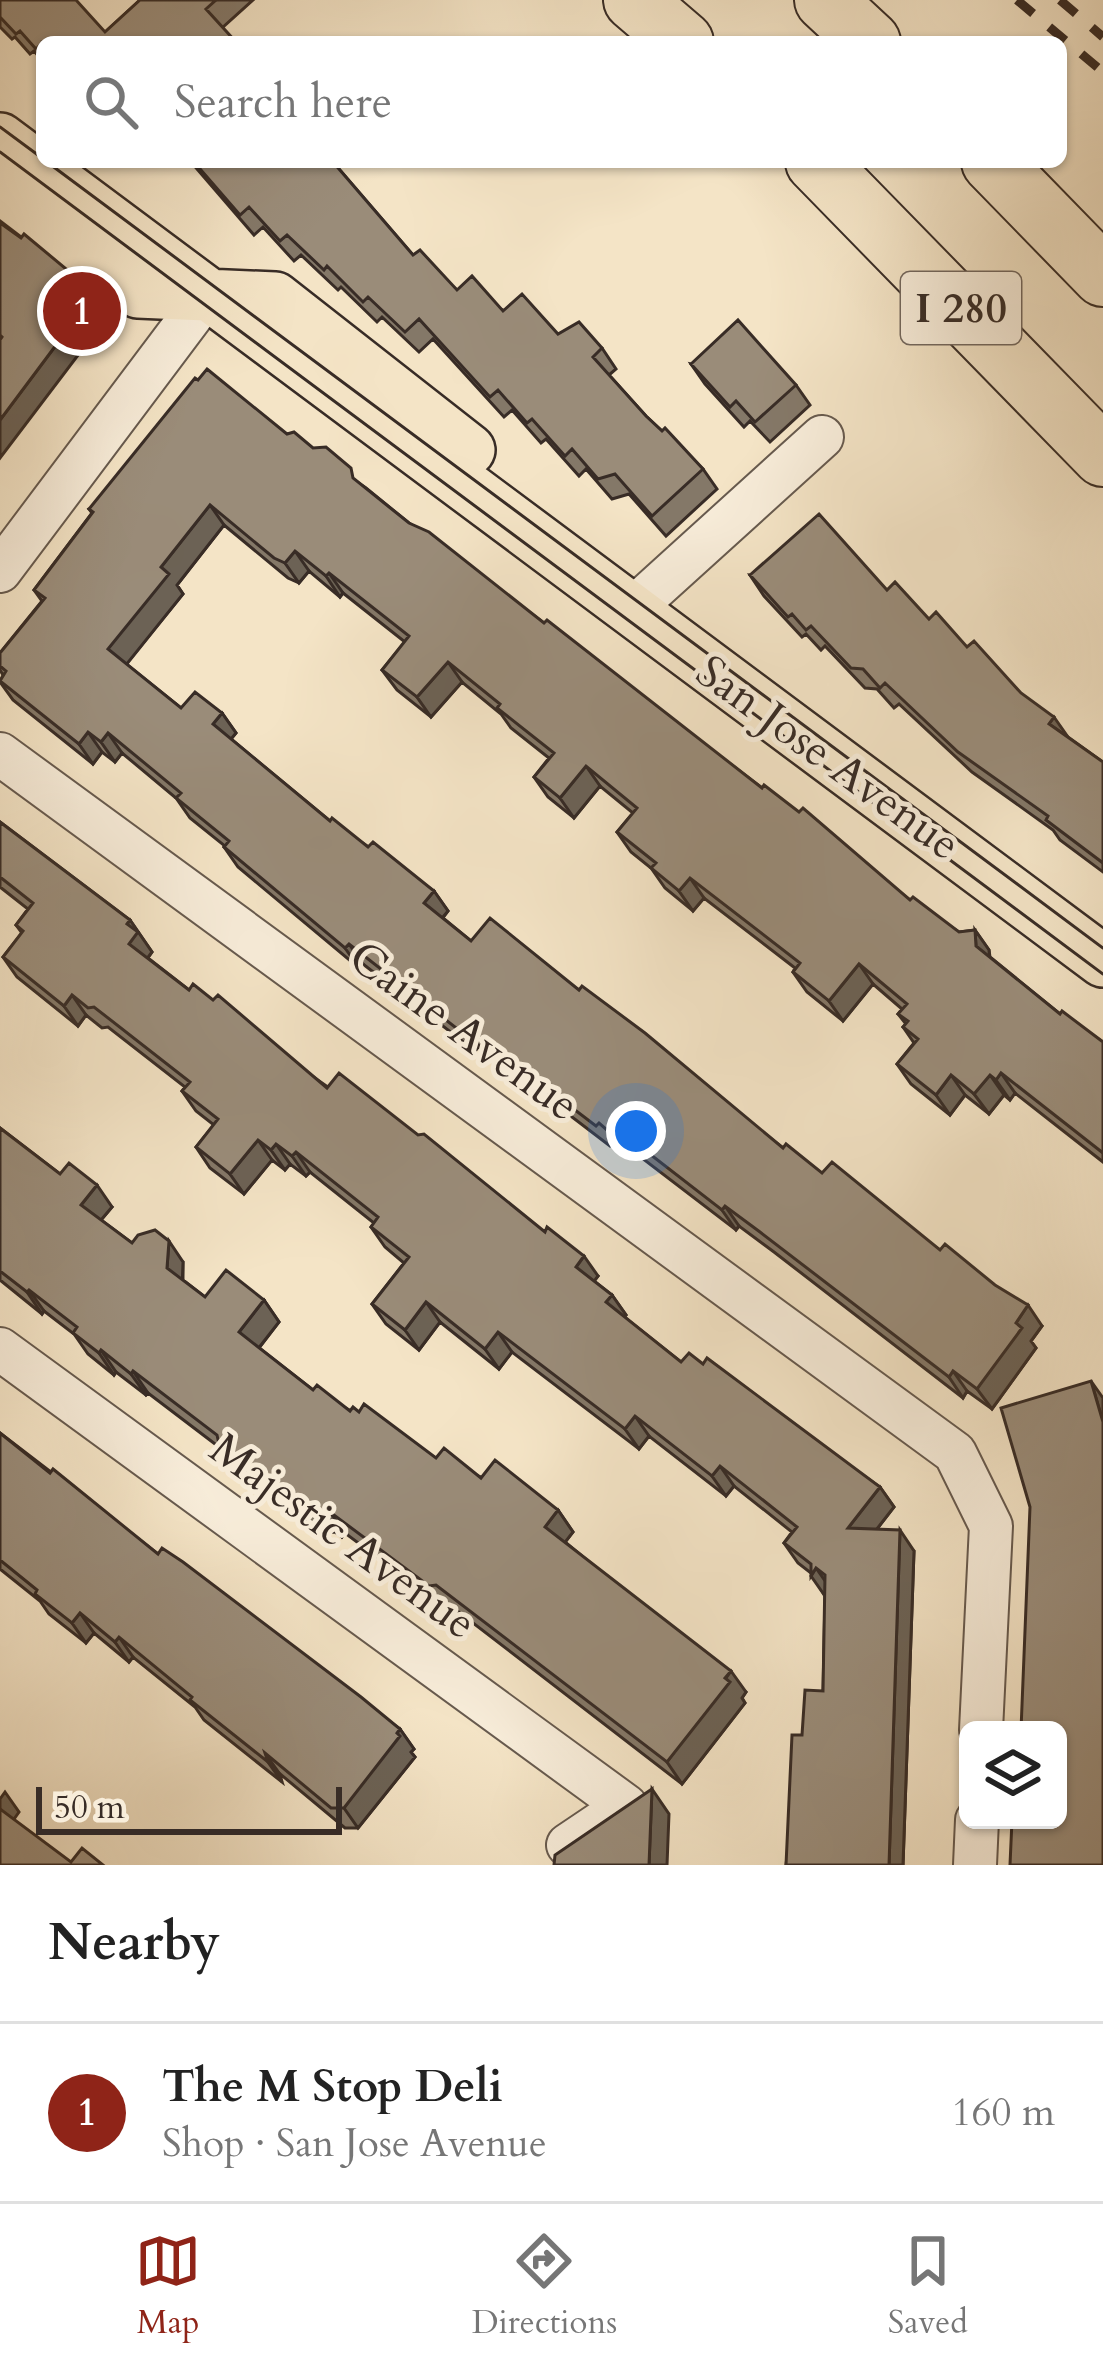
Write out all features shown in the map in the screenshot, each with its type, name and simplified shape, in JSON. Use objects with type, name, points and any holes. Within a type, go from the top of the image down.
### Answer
[{"type":"highway","points":[[634,0],[676,36]]},
{"type":"highway","points":[[825,0],[864,36]]},
{"type":"highway","name":"I 280","points":[[822,168],[1103,456]]},
{"type":"highway","name":"I 280","points":[[998,168],[1103,276]]},
{"type":"main road","name":"San Jose Avenue","points":[[0,139],[36,166]]},
{"type":"main road","name":"San Jose Avenue","points":[[39,168],[1103,962]]},
{"type":"main road","points":[[0,187],[138,292],[208,294]]},
{"type":"street","points":[[0,571],[208,294]]},
{"type":"street","points":[[629,612],[822,437]]},
{"type":"street","name":"Caine Avenue","points":[[0,754],[955,1453],[991,1526],[981,1721]]},
{"type":"street","name":"Majestic Avenue","points":[[0,1349],[626,1806],[568,1844]]},
{"type":"street","points":[[975,1865],[977,1829]]},
{"type":"building","points":[[0,0],[76,0],[105,32],[140,0],[216,0],[206,9],[231,36],[36,36],[36,49],[0,17]]},
{"type":"building","points":[[199,168],[338,168],[413,255],[420,250],[457,290],[472,276],[503,311],[522,294],[558,334],[579,322],[602,348],[593,357],[703,469],[652,516],[615,474],[598,479],[572,449],[565,456],[532,419],[527,423],[498,390],[490,397],[419,319],[405,332],[287,235],[280,241],[249,207],[240,215]]},
{"type":"building","points":[[0,223],[21,238],[24,234],[95,293],[0,420],[2,337]]},
{"type":"building","points":[[738,320],[796,385],[755,422],[736,401],[730,407],[691,364]]},
{"type":"building","points":[[207,369],[287,434],[294,432],[313,448],[326,447],[351,468],[353,478],[409,523],[429,532],[544,623],[547,620],[762,788],[764,785],[799,812],[803,808],[910,900],[913,897],[959,932],[975,930],[976,946],[1103,1042],[1103,1153],[1001,1073],[996,1080],[990,1075],[974,1094],[951,1075],[936,1095],[897,1064],[918,1039],[903,1027],[908,1021],[898,1014],[907,1004],[859,964],[829,1001],[793,972],[800,963],[690,878],[679,891],[651,868],[656,863],[617,832],[637,808],[586,766],[560,798],[534,777],[554,753],[497,708],[500,704],[448,662],[417,697],[382,670],[409,636],[295,551],[285,563],[274,558],[210,505],[161,567],[169,574],[108,649],[181,708],[195,692],[222,713],[213,724],[330,821],[332,818],[368,847],[373,842],[434,891],[424,903],[471,941],[490,918],[579,990],[582,986],[645,1033],[783,1148],[786,1144],[822,1173],[832,1162],[940,1250],[945,1244],[1028,1305],[1016,1323],[1022,1328],[977,1389],[953,1371],[949,1377],[611,1124],[607,1130],[599,1123],[596,1126],[465,1026],[460,1031],[349,944],[345,948],[224,847],[229,841],[176,798],[181,793],[108,733],[101,742],[88,732],[79,744],[0,681],[6,671],[0,666],[0,653],[45,598],[34,590],[93,512],[89,509]]},
{"type":"building","points":[[819,514],[887,590],[895,582],[929,619],[936,612],[967,647],[974,641],[1021,693],[1054,717],[1049,724],[1103,762],[1103,863],[1046,820],[1048,816],[958,752],[885,683],[880,688],[863,669],[851,668],[811,626],[806,630],[792,614],[788,617],[750,575]]},
{"type":"building","points":[[0,822],[130,920],[127,924],[138,932],[129,944],[189,990],[193,984],[213,1000],[218,995],[327,1088],[339,1073],[418,1135],[424,1134],[545,1232],[547,1227],[584,1256],[576,1267],[612,1295],[606,1302],[681,1362],[689,1353],[703,1364],[707,1358],[880,1487],[848,1528],[900,1530],[889,1865],[786,1865],[792,1735],[802,1735],[805,1690],[823,1691],[825,1575],[816,1568],[811,1576],[811,1564],[784,1543],[797,1527],[720,1466],[712,1476],[635,1416],[625,1429],[498,1332],[485,1349],[426,1302],[405,1330],[372,1304],[409,1257],[371,1227],[378,1217],[296,1152],[292,1156],[276,1144],[271,1150],[258,1140],[230,1174],[196,1147],[218,1119],[182,1091],[190,1082],[94,1007],[88,1008],[72,995],[64,1006],[3,957],[23,931],[16,925],[33,903],[0,877]]},
{"type":"building","points":[[0,1128],[60,1174],[69,1163],[97,1185],[81,1205],[132,1243],[138,1235],[155,1230],[169,1241],[167,1268],[205,1297],[226,1270],[264,1300],[239,1332],[313,1390],[317,1385],[350,1411],[353,1407],[359,1412],[364,1404],[436,1458],[444,1448],[481,1478],[495,1460],[558,1510],[545,1527],[731,1671],[725,1678],[730,1682],[667,1762],[436,1585],[429,1586],[330,1512],[327,1516],[320,1510],[311,1511],[248,1466],[238,1466],[221,1453],[217,1435],[133,1371],[99,1353],[73,1333],[77,1327],[0,1271]]},
{"type":"building","points":[[1091,1381],[1103,1422],[1103,1865],[1010,1865],[1012,1829],[1067,1829],[1067,1721],[1021,1721],[1030,1507],[1001,1408]]},
{"type":"building","points":[[0,1433],[50,1473],[53,1469],[158,1554],[162,1548],[183,1562],[400,1729],[400,1736],[344,1808],[331,1808],[265,1753],[268,1762],[119,1637],[115,1642],[80,1613],[72,1623],[0,1560]]},
{"type":"building","points":[[652,1789],[649,1865],[554,1865],[555,1855]]},
{"type":"building","points":[[0,1809],[71,1862],[82,1848],[103,1865],[0,1865]]},
{"type":"tram line","points":[[0,127],[36,154]]},
{"type":"tram line","points":[[0,152],[1103,974]]},
{"type":"tram line","points":[[55,168],[1103,948]]},
{"type":"railway","points":[[1017,0],[1060,36]]},
{"type":"railway","points":[[1060,0],[1103,37]]},
{"type":"railway","points":[[1067,42],[1103,72]]},
{"type":"place","name":"The M Stop Deli","points":[[82,311]]}]
